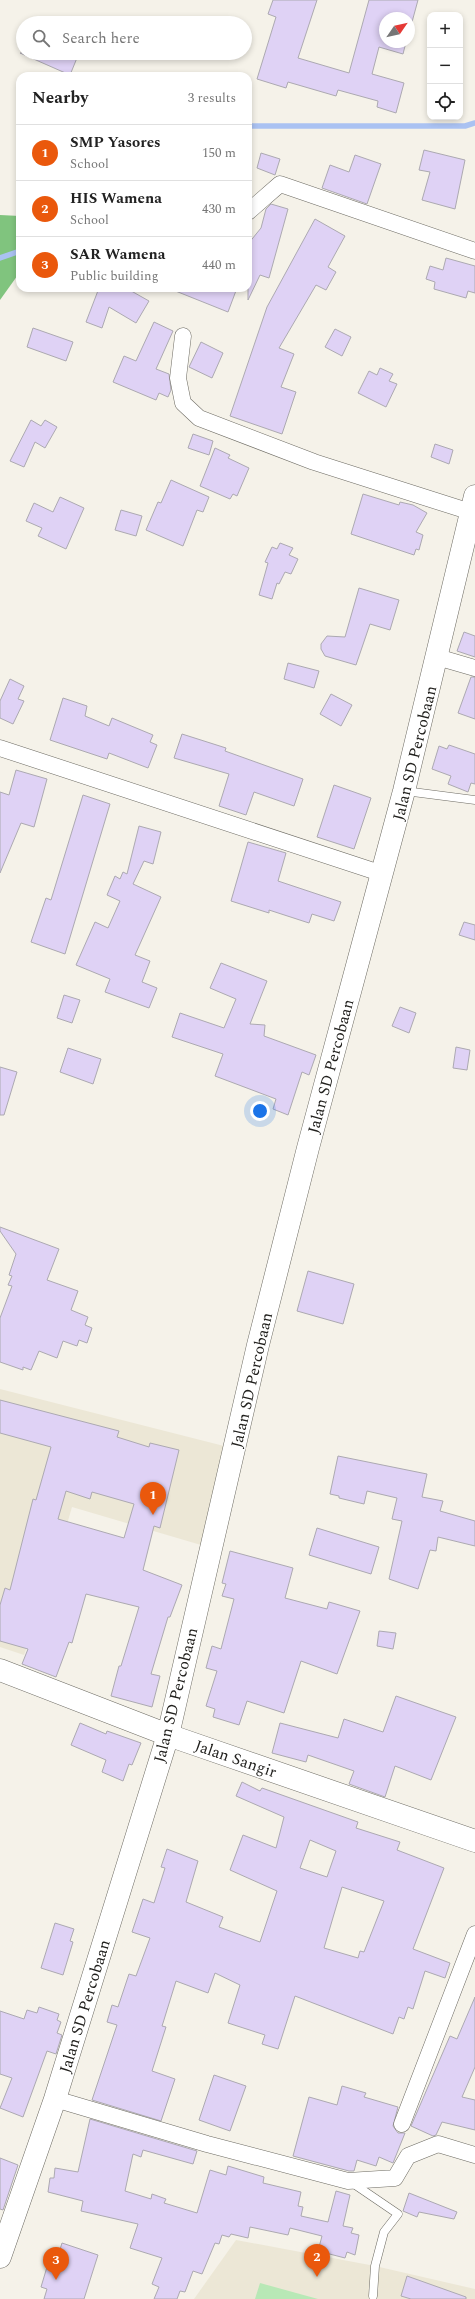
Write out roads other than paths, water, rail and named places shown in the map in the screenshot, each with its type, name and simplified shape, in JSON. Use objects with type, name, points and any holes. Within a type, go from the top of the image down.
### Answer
[{"type":"street","points":[[252,208],[280,184],[475,251]]},
{"type":"street","points":[[183,336],[178,378],[183,403],[199,418],[314,462],[473,504]]},
{"type":"street","name":"Jalan SD Percobaan","points":[[0,2256],[55,2099],[168,1735],[258,1345],[310,1140],[383,874],[473,504]]},
{"type":"street","points":[[437,657],[475,668]]},
{"type":"street","points":[[0,748],[383,874]]},
{"type":"street","name":"Jalan Sangir","points":[[0,1670],[168,1735],[475,1841]]},
{"type":"street","points":[[402,2124],[475,1934]]},
{"type":"street","points":[[55,2099],[207,2144],[348,2181],[395,2178],[408,2156],[438,2144],[475,2155]]},
{"type":"lane","points":[[404,791],[475,800]]},
{"type":"lane","points":[[348,2181],[398,2214],[384,2232],[375,2266],[373,2296]]},
{"type":"waterway","points":[[252,126],[465,126],[475,123]]},
{"type":"waterway","points":[[0,258],[16,252]]},
{"type":"place","name":"SMP Yasores","points":[[153,1515]]},
{"type":"place","name":"HIS Wamena","points":[[317,2277]]},
{"type":"place","name":"SAR Wamena","points":[[56,2280]]}]
